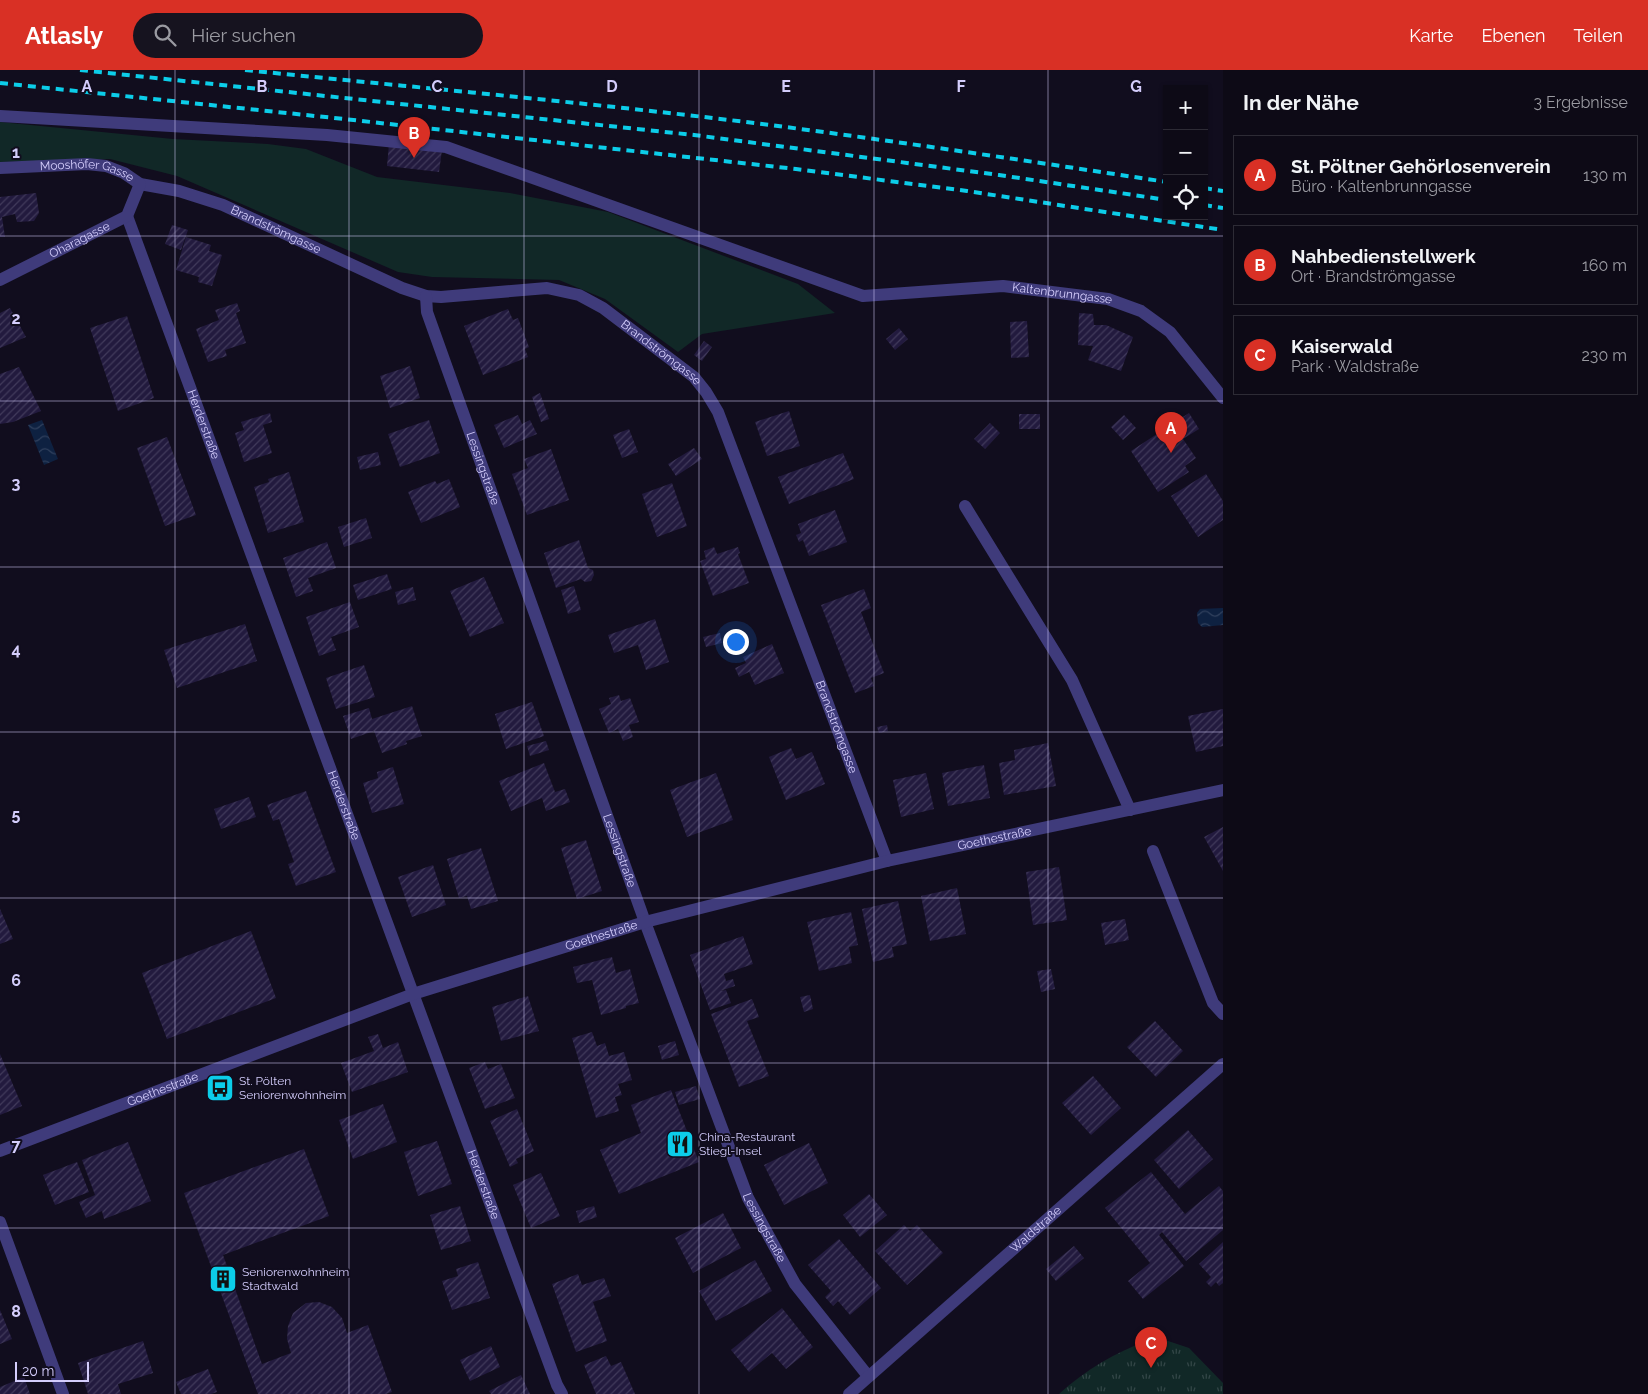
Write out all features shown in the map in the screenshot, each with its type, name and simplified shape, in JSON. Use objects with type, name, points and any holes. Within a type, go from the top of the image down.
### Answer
[{"type":"street","name":"Kaltenbrunngasse","points":[[0,116],[327,135],[446,147],[863,296],[1003,286],[1108,299],[1141,311],[1170,332],[1223,398]]},
{"type":"street","name":"Mooshöfer Gasse","points":[[0,168],[87,164],[106,166],[124,173],[140,184]]},
{"type":"street","points":[[127,216],[140,184]]},
{"type":"street","name":"Brandströmgasse","points":[[140,184],[179,191],[223,205],[402,288],[426,296],[441,298],[547,288],[579,295],[603,308],[694,378],[706,392],[718,412],[886,860]]},
{"type":"street","name":"Oharagasse","points":[[0,280],[127,216]]},
{"type":"street","name":"Herderstraße","points":[[127,216],[557,1385],[562,1394]]},
{"type":"street","name":"Lessingstraße","points":[[426,296],[427,312],[645,922],[748,1198],[795,1284],[868,1376]]},
{"type":"street","points":[[965,506],[1072,680],[1130,810]]},
{"type":"street","name":"Goethestraße","points":[[0,1151],[413,994],[645,922],[886,860],[1223,790]]},
{"type":"street","points":[[1153,851],[1213,1003],[1223,1014]]},
{"type":"street","name":"Waldstraße","points":[[849,1394],[1223,1064]]},
{"type":"street","points":[[0,1222],[63,1394]]},
{"type":"green space","points":[[0,122],[173,139],[268,144],[306,149],[377,177],[510,193],[608,212],[798,284],[835,313],[702,334],[678,352],[605,299],[559,280],[432,277],[398,272],[177,176],[110,159],[0,162]]},
{"type":"green space","points":[[1149,1340],[1168,1341],[1189,1348],[1223,1383],[1223,1394],[1059,1394],[1101,1362]]},
{"type":"water","points":[[42,420],[58,459],[44,465],[28,425]]},
{"type":"water","points":[[1223,608],[1223,625],[1202,627],[1198,623],[1197,613],[1200,609]]},
{"type":"building","points":[[389,144],[442,150],[439,172],[387,166]]},
{"type":"building","points":[[36,193],[39,213],[34,221],[17,222],[15,214],[2,217],[5,237],[0,237],[0,197]]},
{"type":"building","points":[[172,225],[188,230],[181,250],[165,244]]},
{"type":"building","points":[[186,237],[211,245],[209,251],[222,255],[212,286],[198,282],[199,277],[176,270]]},
{"type":"building","points":[[237,303],[240,311],[236,313],[246,343],[225,350],[227,356],[208,362],[196,329],[219,320],[215,310]]},
{"type":"building","points":[[10,308],[26,337],[0,348],[0,313]]},
{"type":"building","points":[[508,309],[513,320],[518,318],[529,347],[525,349],[528,357],[483,375],[464,326]]},
{"type":"building","points":[[1079,313],[1093,314],[1094,325],[1106,325],[1133,337],[1121,371],[1088,360],[1093,346],[1078,345]]},
{"type":"building","points":[[127,316],[154,398],[118,411],[90,328]]},
{"type":"building","points":[[1027,321],[1029,357],[1011,358],[1010,322]]},
{"type":"building","points":[[899,328],[908,339],[895,350],[886,339]]},
{"type":"building","points":[[704,341],[712,347],[702,361],[694,355]]},
{"type":"building","points":[[410,366],[420,398],[390,408],[380,376]]},
{"type":"building","points":[[19,367],[41,411],[13,422],[0,424],[0,374]]},
{"type":"building","points":[[540,393],[549,419],[541,422],[532,397]]},
{"type":"building","points":[[789,411],[800,446],[767,456],[755,422]]},
{"type":"building","points":[[270,413],[272,422],[263,425],[272,453],[244,462],[235,433],[244,430],[241,422]]},
{"type":"building","points":[[1189,413],[1199,429],[1183,439],[1196,458],[1185,466],[1189,472],[1158,492],[1131,451]]},
{"type":"building","points":[[1019,414],[1040,414],[1040,429],[1019,429]]},
{"type":"building","points":[[518,415],[522,424],[530,420],[537,434],[504,448],[494,425]]},
{"type":"building","points":[[1124,415],[1136,428],[1123,440],[1111,427]]},
{"type":"building","points":[[429,420],[440,453],[400,467],[388,434]]},
{"type":"building","points":[[990,423],[1000,433],[985,449],[974,439]]},
{"type":"building","points":[[629,429],[638,452],[622,458],[613,435]]},
{"type":"building","points":[[167,437],[196,515],[165,526],[137,448]]},
{"type":"building","points":[[694,448],[702,459],[676,476],[668,464]]},
{"type":"building","points":[[551,449],[569,500],[527,515],[512,474],[528,468],[524,459]]},
{"type":"building","points":[[378,452],[381,465],[360,470],[357,457]]},
{"type":"building","points":[[843,453],[854,479],[789,504],[778,477]]},
{"type":"building","points":[[289,472],[304,522],[268,533],[254,487],[269,482],[268,479]]},
{"type":"building","points":[[1206,474],[1223,501],[1223,520],[1198,537],[1171,496]]},
{"type":"building","points":[[449,479],[460,507],[421,523],[408,492],[435,481],[437,484]]},
{"type":"building","points":[[672,483],[687,526],[657,537],[642,494]]},
{"type":"building","points":[[835,510],[847,542],[809,556],[803,540],[799,542],[796,535],[801,533],[798,524]]},
{"type":"building","points":[[366,518],[372,538],[344,547],[338,527]]},
{"type":"building","points":[[579,540],[588,568],[593,570],[594,575],[591,581],[585,582],[581,579],[556,588],[544,553]]},
{"type":"building","points":[[327,542],[336,568],[308,578],[313,591],[296,597],[283,558]]},
{"type":"building","points":[[714,547],[717,554],[738,547],[740,553],[738,554],[749,583],[713,596],[700,561],[706,559],[704,551]]},
{"type":"building","points":[[387,574],[392,589],[358,600],[353,585]]},
{"type":"building","points":[[484,577],[504,623],[470,637],[450,591]]},
{"type":"building","points":[[574,586],[581,610],[568,614],[561,590]]},
{"type":"building","points":[[413,587],[416,600],[398,605],[395,592]]},
{"type":"building","points":[[864,589],[871,608],[861,612],[884,673],[871,678],[874,686],[855,693],[821,605]]},
{"type":"building","points":[[350,602],[359,627],[331,637],[336,650],[319,656],[306,617]]},
{"type":"building","points":[[655,619],[669,662],[646,670],[638,645],[614,653],[608,635]]},
{"type":"building","points":[[245,624],[257,661],[177,688],[164,650]]},
{"type":"building","points":[[720,633],[722,643],[706,647],[703,637]]},
{"type":"building","points":[[772,644],[784,673],[755,685],[749,672],[739,677],[735,668],[746,663],[743,657]]},
{"type":"building","points":[[364,665],[375,697],[336,709],[326,678]]},
{"type":"building","points":[[619,695],[621,701],[630,698],[639,722],[629,725],[633,737],[623,741],[618,729],[609,733],[599,709],[611,704],[609,698]]},
{"type":"building","points":[[532,702],[544,736],[506,749],[495,714]]},
{"type":"building","points":[[412,706],[422,736],[406,741],[407,744],[382,753],[374,731],[351,739],[343,716],[369,708],[372,719]]},
{"type":"building","points":[[1223,709],[1223,746],[1196,752],[1188,716]]},
{"type":"building","points":[[887,725],[888,731],[879,733],[877,727]]},
{"type":"building","points":[[546,741],[549,750],[530,756],[527,746]]},
{"type":"building","points":[[1048,743],[1056,786],[1004,795],[999,763],[1015,760],[1014,750]]},
{"type":"building","points":[[791,748],[796,759],[812,752],[825,784],[786,800],[769,757]]},
{"type":"building","points":[[544,763],[555,792],[565,789],[570,802],[546,811],[542,798],[511,811],[499,781]]},
{"type":"building","points":[[984,765],[990,798],[948,806],[942,773]]},
{"type":"building","points":[[393,767],[404,804],[372,813],[363,783],[378,778],[377,772]]},
{"type":"building","points":[[716,773],[733,820],[687,837],[670,790]]},
{"type":"building","points":[[926,773],[934,809],[901,817],[893,780]]},
{"type":"building","points":[[306,791],[336,872],[296,886],[288,864],[294,862],[279,819],[273,821],[267,805]]},
{"type":"building","points":[[249,797],[256,817],[221,829],[214,809]]},
{"type":"building","points":[[1223,827],[1223,871],[1204,837]]},
{"type":"building","points":[[586,840],[602,891],[577,899],[561,848]]},
{"type":"building","points":[[481,848],[498,901],[471,909],[467,896],[459,898],[447,859]]},
{"type":"building","points":[[433,865],[446,905],[412,917],[398,877]]},
{"type":"building","points":[[1059,867],[1067,920],[1033,925],[1026,872]]},
{"type":"building","points":[[957,888],[966,934],[930,941],[921,896]]},
{"type":"building","points":[[898,901],[907,944],[892,947],[894,957],[873,962],[862,909]]},
{"type":"building","points":[[0,909],[13,939],[0,944]]},
{"type":"building","points":[[851,912],[858,945],[849,947],[852,963],[819,971],[807,922]]},
{"type":"building","points":[[1125,919],[1129,940],[1105,945],[1101,923]]},
{"type":"building","points":[[251,931],[276,998],[167,1039],[142,973]]},
{"type":"building","points":[[743,936],[753,964],[724,974],[726,981],[733,979],[735,986],[720,991],[726,990],[731,1003],[710,1010],[690,955]]},
{"type":"building","points":[[612,957],[616,973],[630,969],[639,1003],[601,1015],[592,980],[577,983],[573,967]]},
{"type":"building","points":[[1051,969],[1055,989],[1041,992],[1037,971]]},
{"type":"building","points":[[810,995],[813,1009],[804,1012],[800,997]]},
{"type":"building","points":[[528,996],[539,1031],[501,1041],[492,1007]]},
{"type":"building","points":[[752,999],[759,1017],[747,1021],[769,1076],[739,1087],[711,1014]]},
{"type":"building","points":[[1155,1021],[1183,1051],[1156,1077],[1127,1047]]},
{"type":"building","points":[[592,1032],[597,1046],[605,1043],[609,1056],[624,1052],[632,1080],[618,1084],[622,1095],[615,1097],[619,1111],[596,1118],[572,1038]]},
{"type":"building","points":[[378,1034],[383,1048],[398,1042],[408,1072],[352,1092],[341,1063],[374,1051],[368,1037]]},
{"type":"building","points":[[675,1041],[679,1055],[662,1060],[658,1046]]},
{"type":"building","points":[[0,1054],[22,1106],[0,1115]]},
{"type":"building","points":[[485,1062],[488,1069],[501,1064],[515,1098],[485,1109],[469,1068]]},
{"type":"building","points":[[1093,1076],[1121,1108],[1091,1135],[1062,1103]]},
{"type":"building","points":[[696,1086],[700,1099],[679,1105],[675,1092]]},
{"type":"building","points":[[671,1090],[699,1162],[619,1194],[600,1150],[641,1133],[631,1105]]},
{"type":"building","points":[[383,1104],[397,1142],[353,1159],[339,1120]]},
{"type":"building","points":[[517,1109],[534,1151],[516,1159],[518,1163],[510,1167],[490,1121]]},
{"type":"building","points":[[1188,1130],[1213,1159],[1179,1189],[1154,1160]]},
{"type":"building","points":[[437,1141],[452,1184],[418,1196],[404,1152]]},
{"type":"building","points":[[128,1142],[151,1201],[104,1219],[102,1211],[86,1218],[79,1202],[95,1195],[82,1160]]},
{"type":"building","points":[[809,1143],[828,1183],[784,1205],[764,1165]]},
{"type":"building","name":"Seniorenwohnheim Stadtwald","points":[[304,1149],[329,1216],[223,1255],[262,1364],[291,1353],[287,1339],[288,1326],[293,1313],[306,1303],[319,1302],[332,1307],[342,1318],[347,1333],[368,1325],[392,1392],[386,1394],[258,1394],[184,1193]]},
{"type":"building","points":[[77,1162],[89,1192],[55,1205],[43,1175]]},
{"type":"building","points":[[1151,1172],[1185,1214],[1219,1186],[1223,1191],[1223,1230],[1186,1261],[1162,1232],[1159,1235],[1184,1266],[1143,1299],[1128,1281],[1150,1263],[1105,1208]]},
{"type":"building","points":[[541,1173],[560,1216],[531,1228],[513,1185]]},
{"type":"building","points":[[869,1194],[887,1215],[860,1237],[843,1215]]},
{"type":"building","points":[[460,1206],[471,1241],[441,1250],[430,1215]]},
{"type":"building","points":[[594,1206],[597,1217],[579,1223],[576,1211]]},
{"type":"building","points":[[723,1213],[741,1248],[693,1273],[675,1238]]},
{"type":"building","points":[[904,1225],[910,1231],[917,1225],[943,1253],[907,1285],[875,1251]]},
{"type":"building","points":[[839,1239],[881,1288],[850,1315],[838,1301],[833,1306],[825,1297],[831,1291],[808,1265]]},
{"type":"building","points":[[1223,1242],[1223,1283],[1219,1286],[1216,1282],[1211,1287],[1206,1282],[1211,1277],[1199,1264]]},
{"type":"building","points":[[1074,1246],[1084,1258],[1056,1281],[1046,1269]]},
{"type":"building","points":[[755,1260],[772,1291],[716,1321],[699,1291]]},
{"type":"building","points":[[478,1262],[490,1298],[452,1310],[442,1281],[458,1276],[456,1269]]},
{"type":"building","points":[[578,1274],[582,1285],[604,1278],[611,1296],[593,1302],[607,1341],[576,1352],[552,1284]]},
{"type":"building","points":[[782,1308],[813,1347],[786,1369],[772,1353],[749,1372],[731,1350]]},
{"type":"building","points":[[0,1310],[12,1339],[0,1344]]},
{"type":"building","points":[[143,1341],[153,1373],[118,1384],[121,1394],[88,1394],[78,1363]]},
{"type":"building","points":[[491,1346],[500,1367],[470,1381],[460,1360]]},
{"type":"building","points":[[606,1356],[611,1366],[621,1362],[635,1394],[596,1394],[584,1365]]},
{"type":"building","points":[[208,1369],[217,1392],[211,1394],[181,1394],[176,1382]]},
{"type":"building","points":[[521,1375],[530,1394],[491,1394],[489,1391]]},
{"type":"building","points":[[24,1377],[30,1394],[0,1394],[0,1387]]},
{"type":"railway","points":[[80,70],[694,135],[999,175],[1163,199]]},
{"type":"railway","points":[[245,70],[770,125],[1163,181]]},
{"type":"railway","points":[[0,83],[796,169],[967,191],[1223,230]]},
{"type":"railway","points":[[1208,189],[1223,191]]},
{"type":"railway","points":[[1208,206],[1223,208]]},
{"type":"place","name":"Nahbedienstellwerk","points":[[414,158]]},
{"type":"place","name":"St. Pöltner Gehörlosenverein","points":[[1171,453]]},
{"type":"place","name":"St. Pölten Seniorenwohnheim","points":[[220,1088]]},
{"type":"place","name":"China-Restaurant Stiegl-Insel","points":[[680,1144]]},
{"type":"place","name":"Seniorenwohnheim Stadtwald","points":[[223,1279]]},
{"type":"place","name":"Kaiserwald","points":[[1151,1368]]}]
